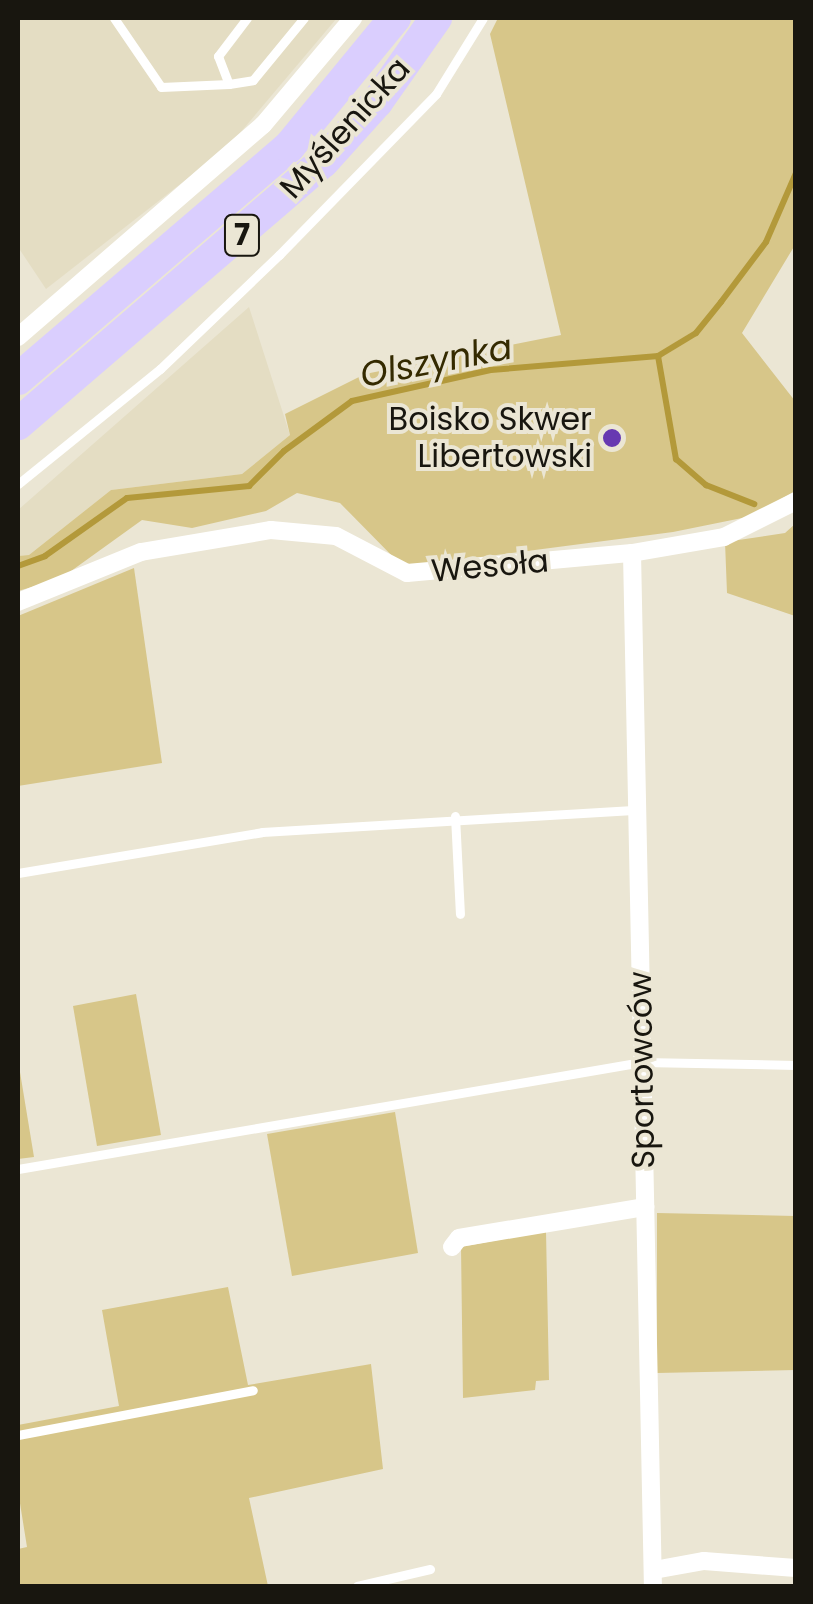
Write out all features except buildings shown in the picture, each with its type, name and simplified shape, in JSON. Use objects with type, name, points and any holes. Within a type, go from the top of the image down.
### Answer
[{"type":"highway","name":"Myślenicka","points":[[18,380],[290,147],[395,18]]},
{"type":"highway","name":"Myślenicka","points":[[18,424],[323,162],[377,102],[436,18]]},
{"type":"street","points":[[18,337],[262,125],[353,18]]},
{"type":"street","name":"Wesoła","points":[[18,602],[140,552],[271,530],[336,536],[406,573],[632,553],[724,537],[796,501]]},
{"type":"street","name":"Sportowców","points":[[632,553],[654,1578]]},
{"type":"street","points":[[452,1248],[459,1238],[645,1207]]},
{"type":"street","points":[[654,1578],[704,1561],[796,1568]]},
{"type":"lane","points":[[114,18],[161,86],[254,80],[304,18]]},
{"type":"lane","points":[[229,84],[218,56],[247,18]]},
{"type":"lane","points":[[18,484],[160,369],[279,254],[436,94],[483,18]]},
{"type":"lane","points":[[18,873],[262,832],[456,816],[636,810]]},
{"type":"lane","points":[[456,816],[460,914]]},
{"type":"lane","points":[[18,1169],[642,1062],[796,1065]]},
{"type":"lane","points":[[18,1435],[253,1390]]},
{"type":"lane","points":[[356,1586],[430,1569]]},
{"type":"shaded area","points":[[18,18],[337,18],[229,146],[46,289],[18,247]]},
{"type":"shaded area","points":[[498,18],[795,18],[795,245],[742,333],[795,401],[795,491],[752,516],[673,532],[403,567],[340,503],[297,493],[266,511],[192,528],[142,520],[60,579],[18,591],[18,556],[29,555],[111,490],[242,474],[290,435],[285,414],[365,374],[561,335],[490,34]]},
{"type":"shaded area","points":[[249,307],[290,435],[242,474],[111,490],[29,555],[18,556],[18,510]]},
{"type":"shaded area","points":[[795,524],[795,616],[727,593],[725,542],[785,533]]},
{"type":"shaded area","points":[[134,568],[162,763],[18,786],[18,616]]},
{"type":"shaded area","points":[[136,994],[161,1135],[97,1146],[73,1006]]},
{"type":"shaded area","points":[[18,1060],[34,1157],[18,1159]]},
{"type":"shaded area","points":[[395,1112],[418,1253],[292,1276],[267,1134]]},
{"type":"shaded area","points":[[657,1213],[795,1216],[795,1370],[657,1373]]},
{"type":"shaded area","points":[[546,1231],[549,1380],[536,1381],[535,1390],[463,1398],[461,1247]]},
{"type":"shaded area","points":[[228,1287],[248,1385],[371,1364],[383,1469],[249,1498],[268,1586],[18,1586],[18,1549],[27,1547],[18,1491],[18,1425],[119,1406],[102,1310]]},
{"type":"waterway","name":"Olszynka","points":[[18,566],[45,556],[127,498],[249,486],[284,451],[352,401],[491,370],[658,356],[696,333],[721,302],[766,242],[796,173]]},
{"type":"waterway","name":"Olszynka","points":[[658,356],[676,459],[706,485],[754,504]]},
{"type":"place","name":"Boisko Skwer Libertowski","points":[[612,438]]}]
